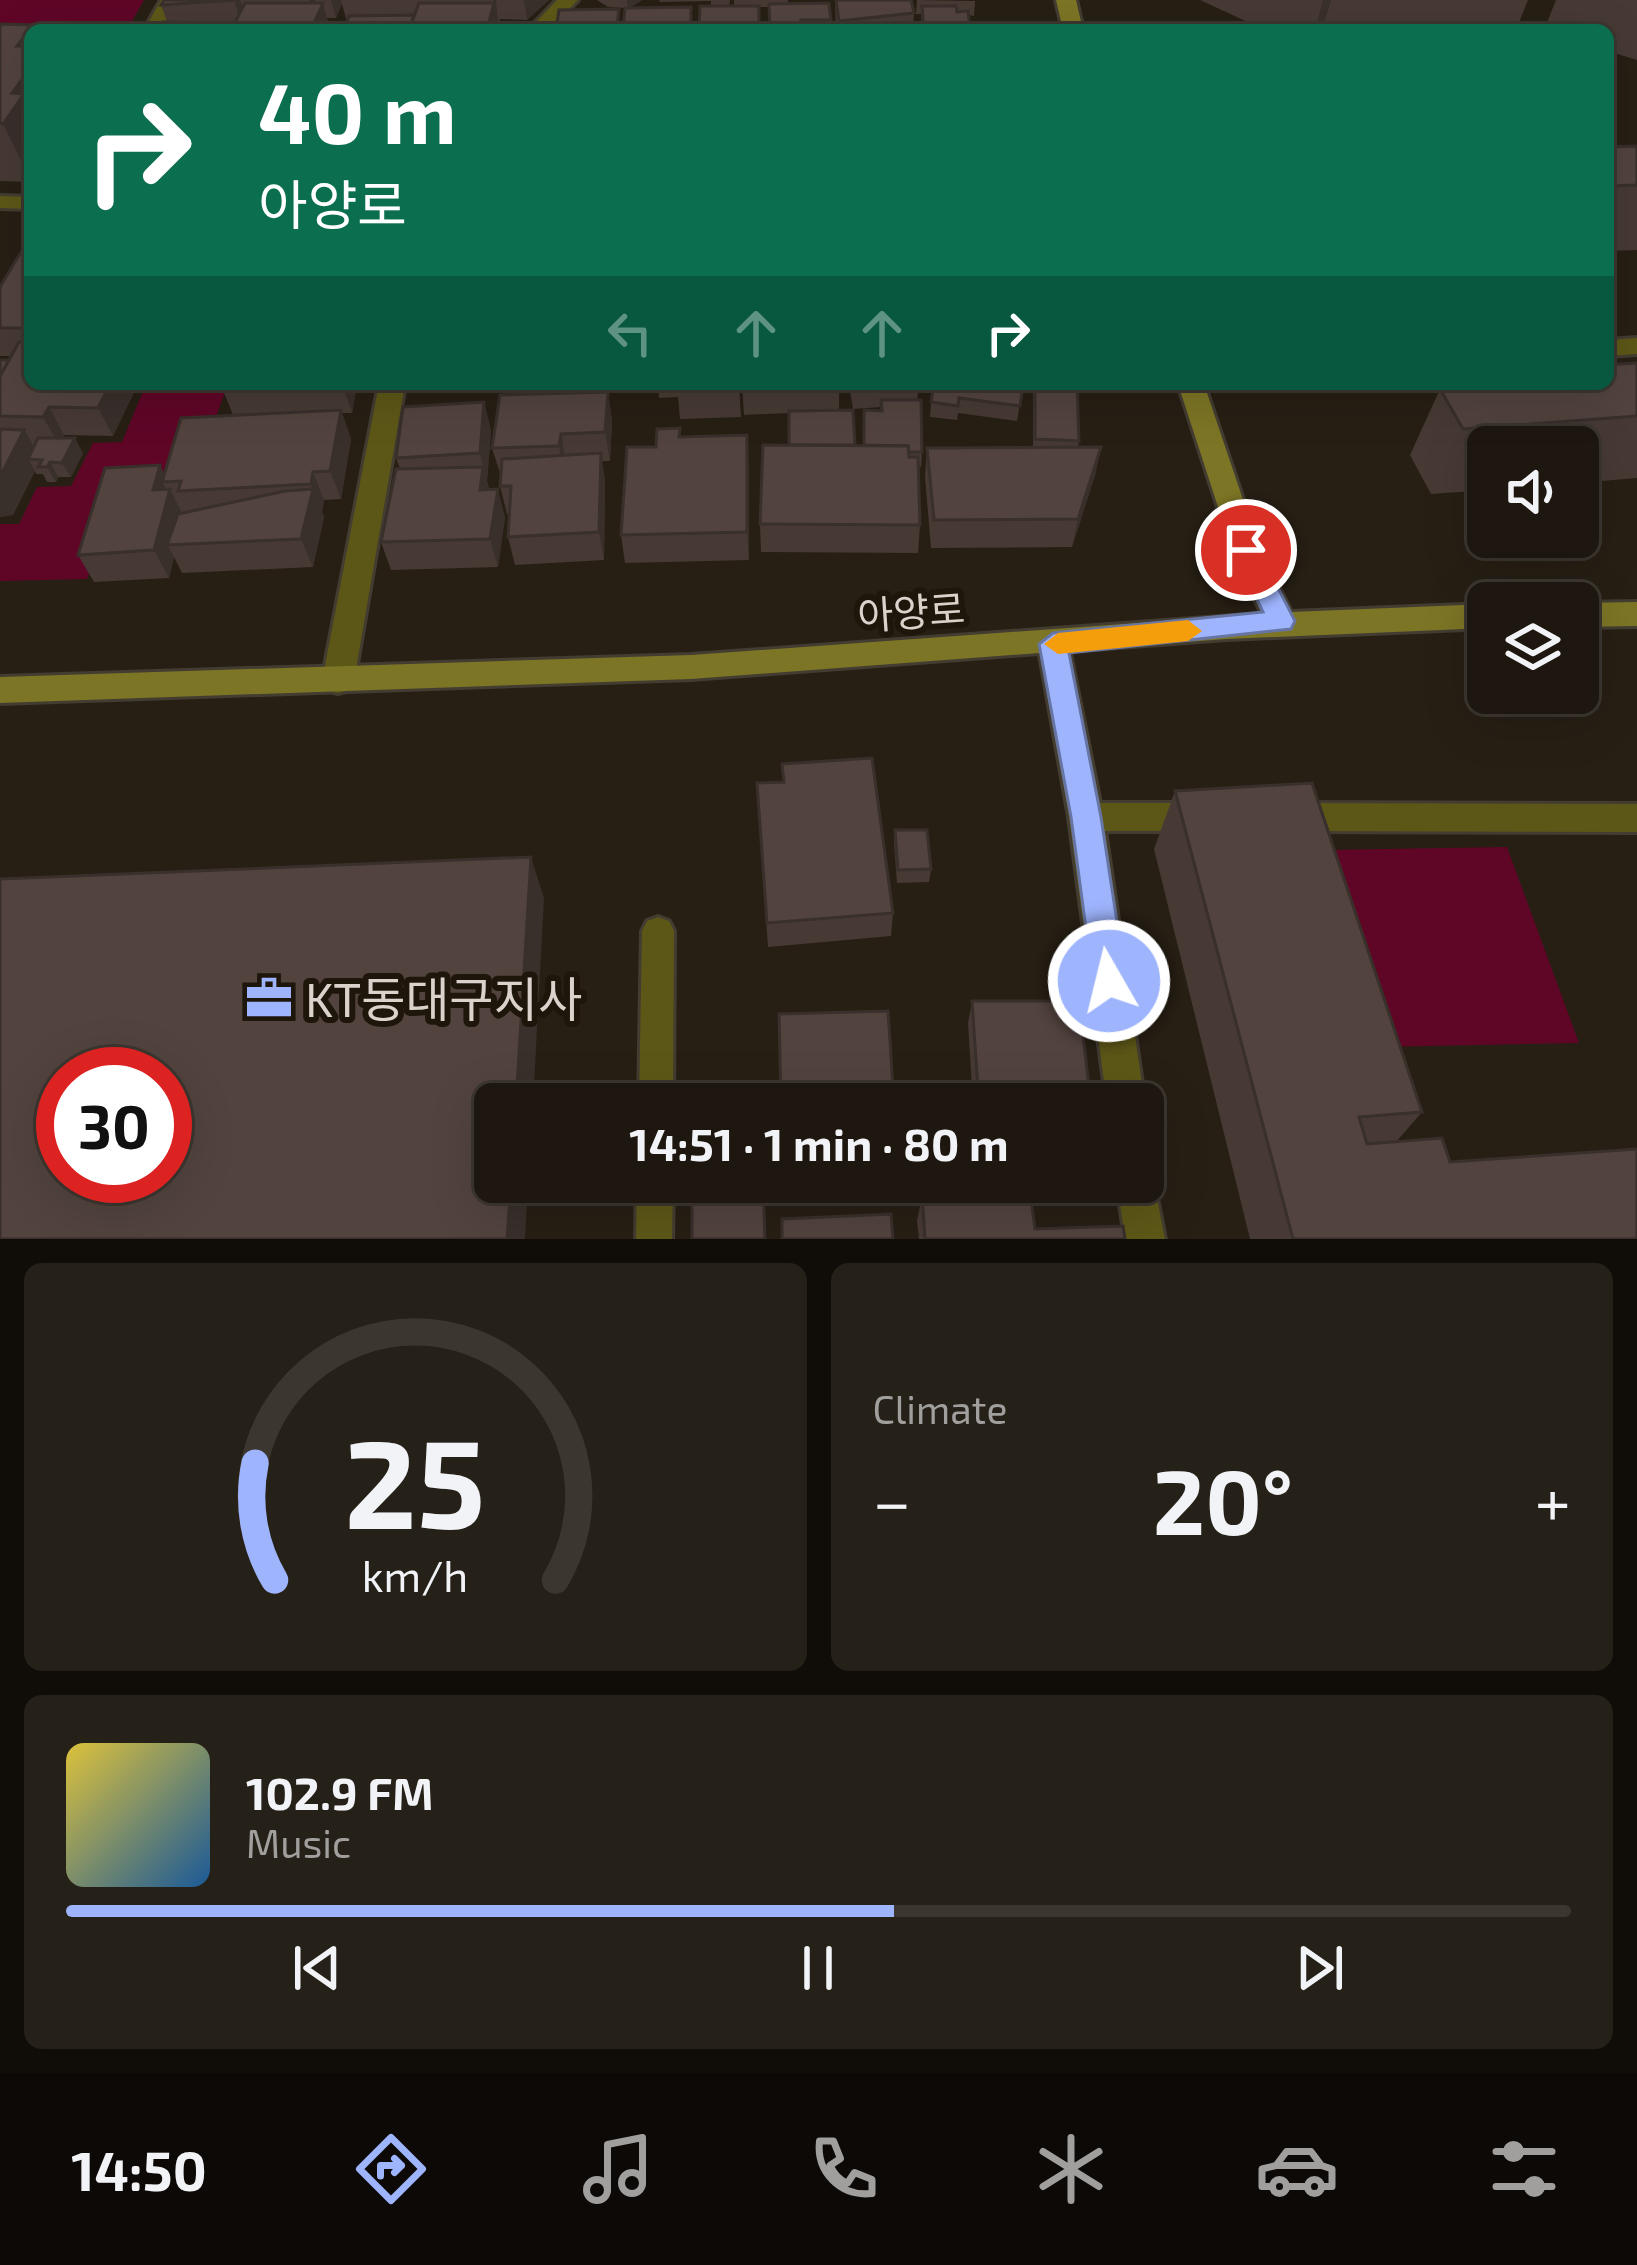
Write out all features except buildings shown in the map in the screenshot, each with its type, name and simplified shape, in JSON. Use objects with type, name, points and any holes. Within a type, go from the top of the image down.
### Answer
[{"type":"main road","points":[[1193,390],[1246,550],[1281,621]]},
{"type":"main road","points":[[1599,615],[1637,614]]},
{"type":"main road","name":"아양로","points":[[0,690],[631,671],[1053,644],[1281,621],[1467,617]]},
{"type":"street","points":[[544,24],[568,0]]},
{"type":"street","points":[[338,681],[391,390]]},
{"type":"street","points":[[1053,644],[1086,817],[1123,1083]]},
{"type":"street","points":[[1086,817],[1637,818]]},
{"type":"street","points":[[1140,1203],[1145,1239]]},
{"type":"lane","points":[[656,1083],[658,931]]},
{"type":"lane","points":[[654,1239],[655,1203]]},
{"type":"shaded area","points":[[0,0],[144,0],[130,24],[24,24],[24,34],[0,50]]},
{"type":"shaded area","points":[[144,390],[226,390],[208,439],[175,489],[117,492],[87,579],[0,581],[0,524],[19,524],[37,487],[71,486],[93,443],[122,442]]},
{"type":"shaded area","points":[[1507,847],[1579,1043],[1377,1047],[1323,850]]},
{"type":"slow traffic","points":[[1058,644],[1188,631]]},
{"type":"place","name":"KT동대구지사","points":[[269,998]]},
{"type":"route","points":[[1109,981],[1086,817],[1053,644],[1281,621],[1246,550]]}]
